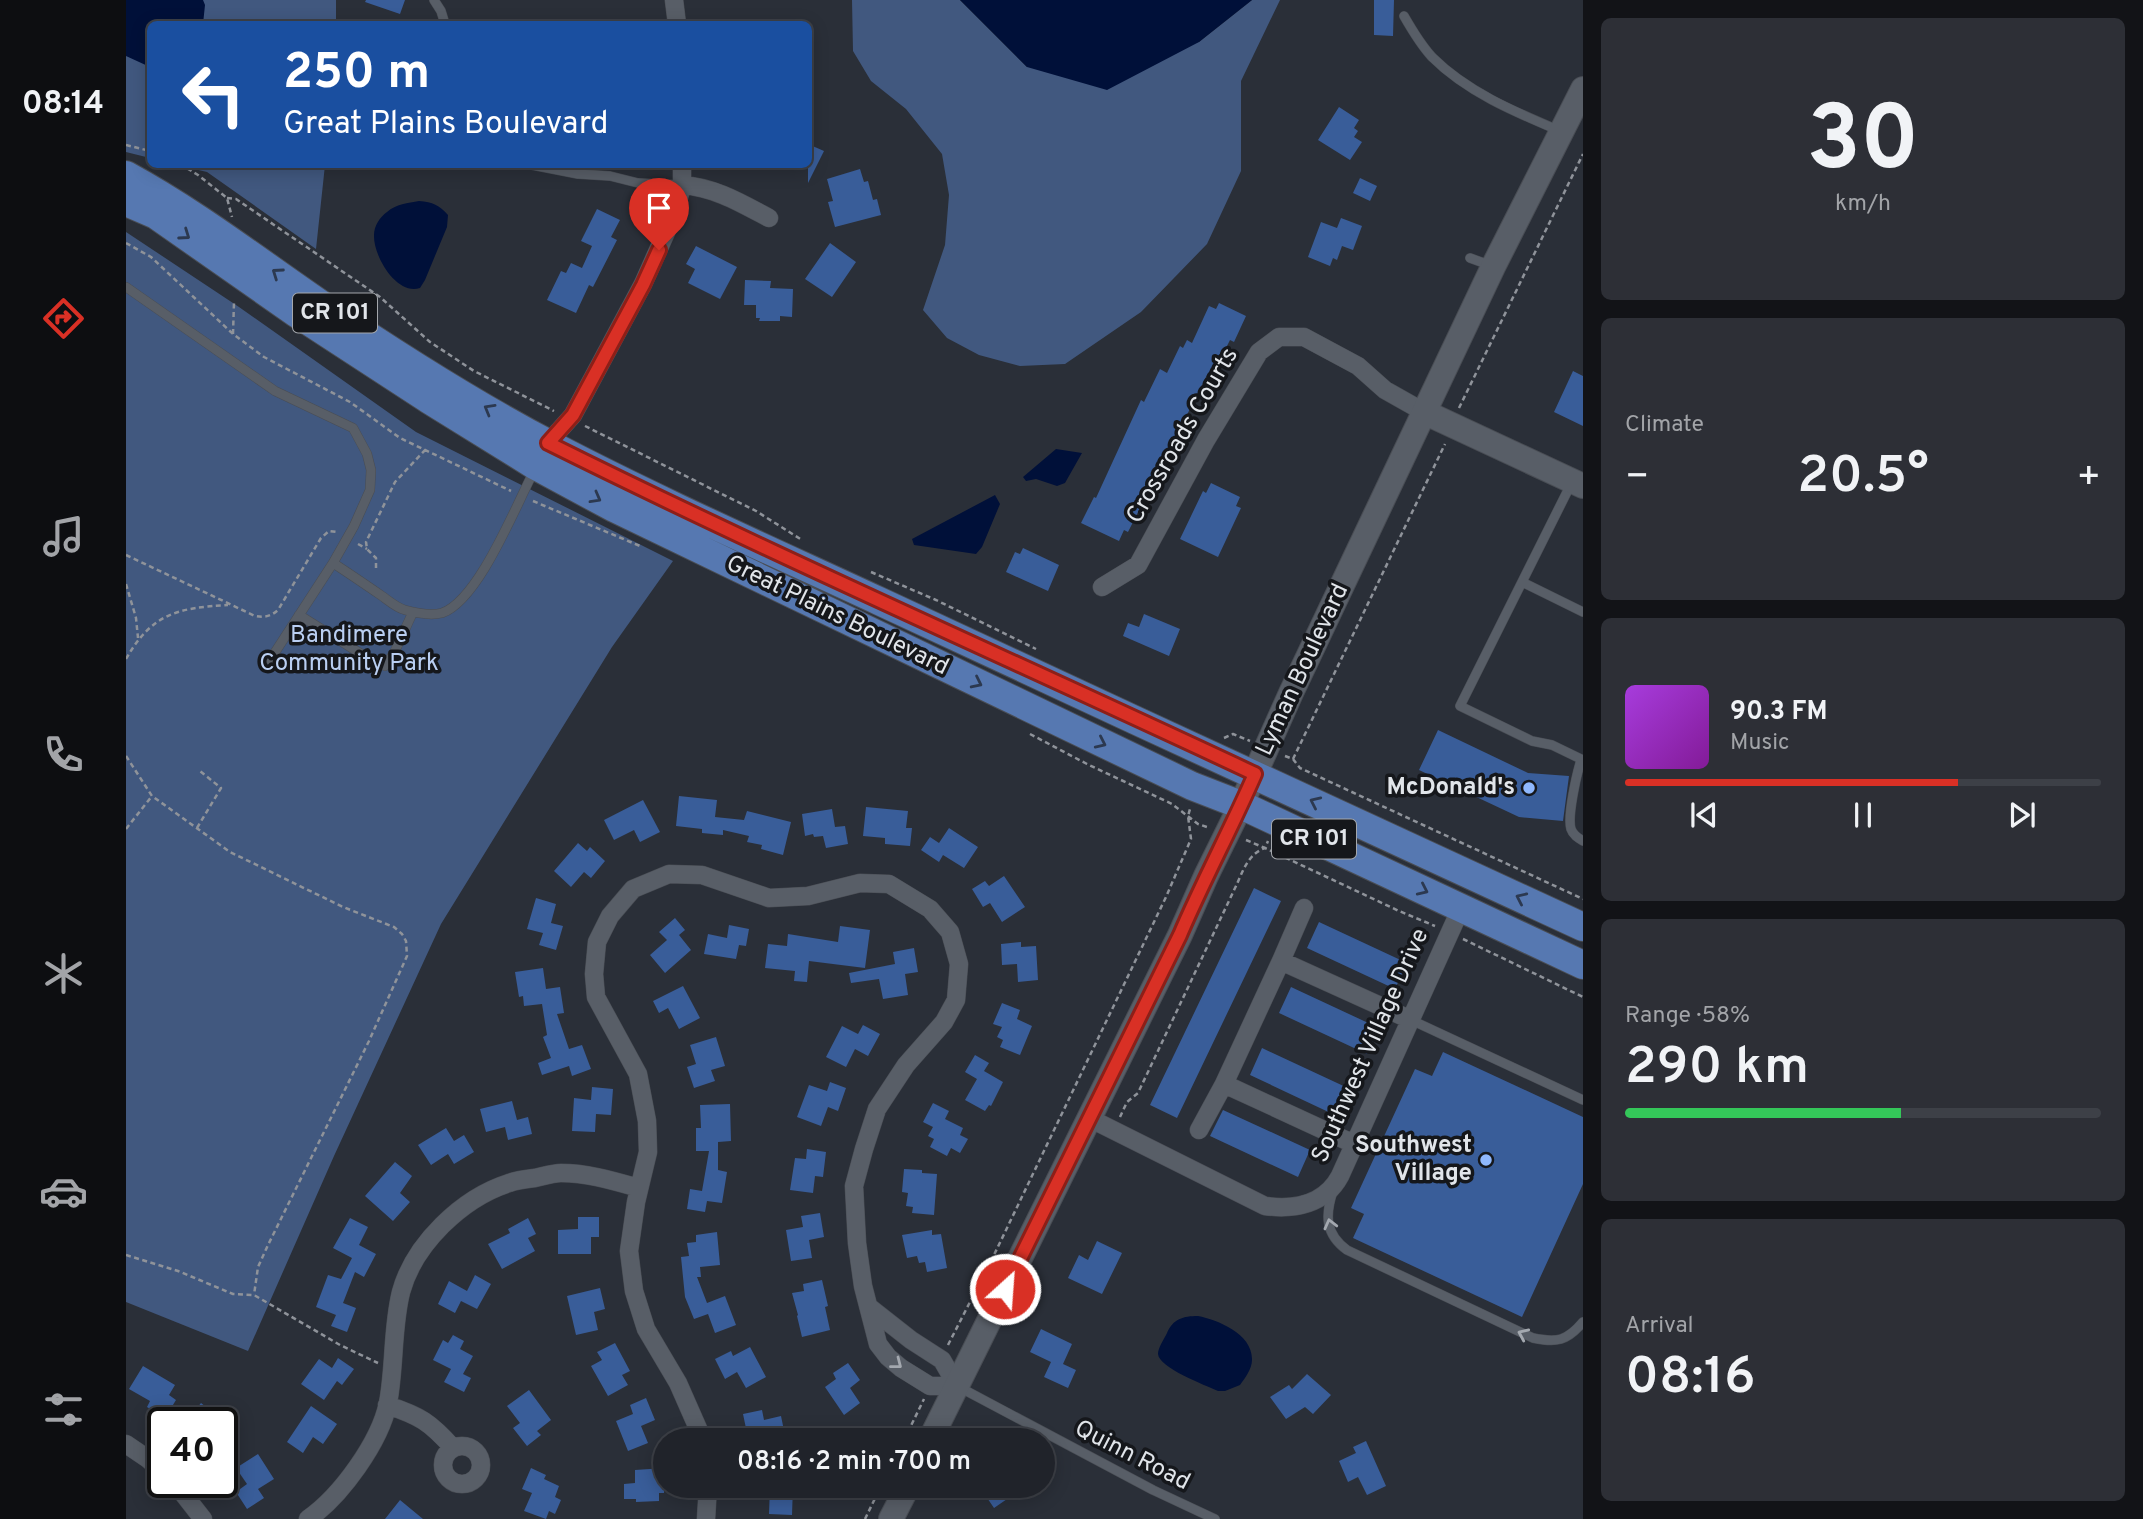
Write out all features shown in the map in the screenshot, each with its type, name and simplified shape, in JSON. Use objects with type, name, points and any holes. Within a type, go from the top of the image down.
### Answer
[{"type":"main road","name":"Great Plains Boulevard","points":[[126,175],[172,201],[322,305],[438,379],[614,508],[1196,788],[1241,806],[1455,920],[1583,965]]},
{"type":"main road","name":"Great Plains Boulevard","points":[[126,202],[156,215],[296,313],[428,399],[542,454],[624,481],[1583,927]]},
{"type":"street","points":[[674,0],[677,21]]},
{"type":"street","name":"Lyman Boulevard","points":[[936,1428],[1241,806],[1291,693],[1493,267],[1583,89]]},
{"type":"street","points":[[542,454],[570,419],[643,285],[676,210],[682,185],[682,168]]},
{"type":"street","points":[[682,185],[701,186],[718,192],[769,218]]},
{"type":"street","name":"Crossroads Courts","points":[[1102,587],[1138,565],[1206,440],[1259,352],[1279,337],[1304,337],[1358,366],[1385,390],[1424,412]]},
{"type":"street","points":[[1424,412],[1578,484]]},
{"type":"street","points":[[698,1428],[678,1383],[646,1329],[634,1291],[629,1251],[648,1152],[648,1121],[638,1073],[596,997],[594,974],[597,942],[610,916],[634,889],[669,874],[702,875],[769,898],[808,896],[860,883],[889,884],[930,909],[950,932],[959,964],[956,1000],[944,1022],[906,1065],[877,1109],[854,1186],[857,1243],[863,1286],[878,1344],[901,1367],[930,1385],[957,1386]]},
{"type":"street","points":[[1199,1130],[1224,1084],[1304,908]]},
{"type":"street","name":"Southwest Village Drive","points":[[1089,1118],[1265,1206],[1305,1205],[1321,1198],[1334,1187],[1455,920]]},
{"type":"street","points":[[1281,961],[1411,1020]]},
{"type":"street","points":[[1224,1084],[1354,1144]]},
{"type":"street","points":[[308,1519],[319,1512],[345,1485],[364,1457],[379,1427],[387,1405],[395,1327],[402,1290],[418,1255],[440,1227],[478,1197],[510,1183],[560,1173],[596,1176],[639,1188]]},
{"type":"street","points":[[869,1307],[942,1360],[957,1386]]},
{"type":"street","points":[[387,1405],[418,1416],[435,1428],[453,1448]]},
{"type":"street","points":[[126,1444],[147,1458]]},
{"type":"street","points":[[187,1498],[203,1519]]},
{"type":"street","points":[[706,1519],[707,1498]]},
{"type":"street","points":[[891,1519],[902,1498]]},
{"type":"lane","points":[[434,0],[444,21]]},
{"type":"lane","points":[[1404,16],[1431,55],[1463,83],[1518,113],[1562,131]]},
{"type":"lane","points":[[545,168],[610,176],[638,183],[682,185]]},
{"type":"lane","points":[[1470,258],[1493,267]]},
{"type":"lane","points":[[126,287],[275,391],[353,428],[367,454],[370,490],[333,563],[270,660]]},
{"type":"lane","points":[[333,563],[402,610],[441,613],[455,606],[467,595],[497,545],[542,454]]},
{"type":"lane","points":[[1578,484],[1522,582],[1460,706],[1532,741],[1552,745],[1582,760],[1576,775],[1570,826],[1583,841]]},
{"type":"lane","points":[[1522,582],[1583,612]]},
{"type":"lane","points":[[299,615],[371,660],[386,666],[413,612]]},
{"type":"lane","points":[[1411,1020],[1583,1100]]},
{"type":"lane","points":[[1334,1187],[1327,1210],[1328,1223],[1338,1244],[1347,1250],[1533,1338],[1555,1341],[1565,1339],[1583,1322]]},
{"type":"lane","name":"Quinn Road","points":[[957,1386],[1153,1490],[1215,1519]]},
{"type":"path","points":[[126,145],[147,150]]},
{"type":"path","points":[[1583,154],[1502,317],[1443,449],[1293,759],[1300,768],[1583,898]]},
{"type":"path","points":[[186,168],[380,297],[430,342],[474,371],[755,511],[809,545]]},
{"type":"path","points":[[227,198],[233,223]]},
{"type":"path","points":[[126,243],[150,257],[233,334],[264,357],[350,402],[400,438]]},
{"type":"path","points":[[233,334],[234,302]]},
{"type":"path","points":[[367,549],[366,542],[395,482],[426,450]]},
{"type":"path","points":[[126,555],[255,616],[263,617],[278,610],[321,538],[329,531],[336,531],[367,549],[376,558],[376,568]]},
{"type":"path","points":[[861,568],[936,600],[1041,652]]},
{"type":"path","points":[[126,584],[132,597],[138,638]]},
{"type":"path","points":[[126,659],[138,638],[162,618],[183,610],[232,605]]},
{"type":"path","points":[[126,756],[152,796],[230,852],[343,907],[394,928],[402,933],[408,949],[402,970],[369,1041],[258,1267],[254,1295]]},
{"type":"path","points":[[197,828],[221,788],[200,771]]},
{"type":"path","points":[[942,1360],[1166,897],[1191,839],[1188,816],[1196,788]]},
{"type":"path","points":[[126,829],[152,796]]},
{"type":"path","points":[[1115,1129],[1127,1102],[1138,1093],[1250,858],[1256,851],[1265,848],[1399,911],[1455,920],[1583,997]]},
{"type":"path","points":[[126,1255],[178,1271],[233,1294],[254,1295],[340,1345],[391,1370]]},
{"type":"path","points":[[910,1428],[930,1385]]},
{"type":"path","points":[[865,1519],[875,1498]]},
{"type":"green space","points":[[126,0],[336,0],[336,21],[147,21],[147,157],[126,152]]},
{"type":"green space","points":[[852,0],[960,0],[1027,67],[1199,42],[1252,0],[1280,0],[1241,81],[1241,171],[1207,244],[1141,312],[1065,364],[1020,366],[979,355],[947,338],[923,310],[945,245],[949,195],[942,154],[906,109],[871,81],[853,51]]},
{"type":"green space","points":[[190,168],[325,168],[316,249],[207,172]]},
{"type":"green space","name":"Bandimere Community Park","points":[[126,232],[239,307],[416,432],[673,561],[612,647],[441,924],[248,1351],[126,1302]]},
{"type":"shaded area","points":[[126,0],[203,0],[203,21],[147,21],[147,66],[126,56]]},
{"type":"shaded area","points":[[960,0],[1252,0],[1199,42],[1107,90],[1027,67]]},
{"type":"shaded area","points":[[419,201],[428,202],[445,212],[448,215],[447,227],[425,280],[420,288],[411,289],[395,280],[382,263],[374,232],[380,219],[391,209]]},
{"type":"shaded area","points":[[1056,449],[1082,453],[1065,483],[1057,486],[1036,479],[1026,481],[1023,477]]},
{"type":"shaded area","points":[[995,495],[1000,504],[982,547],[976,554],[914,545],[912,539]]},
{"type":"shaded area","points":[[1198,1316],[1224,1325],[1247,1343],[1252,1363],[1240,1385],[1218,1391],[1184,1375],[1160,1359],[1159,1349],[1172,1324],[1183,1318]]},
{"type":"building","points":[[405,0],[400,14],[365,2]]},
{"type":"building","points":[[1374,0],[1394,0],[1393,36],[1374,35]]},
{"type":"building","points":[[1339,107],[1359,120],[1354,128],[1358,131],[1354,137],[1362,142],[1350,160],[1318,140]]},
{"type":"building","points":[[812,146],[824,151],[808,183],[808,168],[812,168]]},
{"type":"building","points":[[860,169],[864,182],[868,181],[873,200],[877,199],[881,215],[835,227],[828,202],[833,201],[827,179]]},
{"type":"building","points":[[1360,178],[1377,186],[1370,201],[1353,193]]},
{"type":"building","points":[[597,209],[620,220],[611,237],[617,240],[593,287],[589,285],[576,313],[547,300],[561,271],[566,273],[571,263],[582,268],[592,246],[581,241]]},
{"type":"building","points":[[1341,218],[1362,226],[1353,250],[1342,246],[1337,260],[1333,258],[1330,266],[1308,257],[1321,222],[1337,228]]},
{"type":"building","points":[[830,243],[856,262],[832,297],[805,279]]},
{"type":"building","points":[[696,246],[737,267],[720,299],[688,283],[695,269],[686,264]]},
{"type":"building","points":[[745,280],[771,281],[770,288],[793,289],[792,317],[780,316],[780,321],[759,321],[760,318],[756,318],[756,305],[744,305]]},
{"type":"building","points":[[1219,303],[1246,316],[1234,342],[1230,340],[1218,364],[1208,373],[1128,532],[1124,530],[1119,541],[1081,523],[1094,497],[1096,498],[1141,400],[1144,402],[1160,369],[1167,373],[1180,346],[1183,348],[1187,340],[1192,343],[1209,306],[1216,309]]},
{"type":"building","points":[[1573,371],[1583,376],[1583,426],[1554,412]]},
{"type":"building","points":[[1211,483],[1240,497],[1236,506],[1241,508],[1218,557],[1180,539],[1203,491],[1206,493]]},
{"type":"building","points":[[1023,548],[1059,565],[1048,591],[1006,572],[1015,552],[1020,554]]},
{"type":"building","points":[[1144,614],[1180,629],[1169,656],[1123,636],[1128,623],[1139,627]]},
{"type":"building","points":[[1438,730],[1528,773],[1569,776],[1563,821],[1519,817],[1419,770]]},
{"type":"building","points":[[679,796],[717,800],[715,817],[744,820],[747,811],[791,822],[783,855],[761,849],[762,845],[747,842],[749,836],[723,830],[723,835],[702,833],[702,829],[676,826]]},
{"type":"building","points":[[643,800],[660,832],[640,842],[634,830],[614,840],[604,820]]},
{"type":"building","points":[[866,807],[908,811],[906,828],[912,828],[910,846],[885,844],[885,838],[863,836]]},
{"type":"building","points":[[832,809],[835,827],[845,826],[848,844],[826,848],[823,836],[805,836],[802,814]]},
{"type":"building","points":[[949,828],[978,847],[964,868],[943,855],[939,862],[921,850],[930,837],[939,843]]},
{"type":"building","points":[[578,843],[587,851],[590,847],[605,861],[591,878],[584,872],[571,887],[554,871]]},
{"type":"building","points":[[1004,876],[1025,907],[1002,922],[990,903],[983,907],[972,889],[985,881],[989,886]]},
{"type":"building","points":[[1254,888],[1281,901],[1177,1118],[1150,1105]]},
{"type":"building","points":[[536,898],[556,904],[551,923],[563,926],[556,950],[539,945],[543,933],[527,929]]},
{"type":"building","points":[[675,918],[685,930],[679,935],[691,950],[665,973],[650,955],[667,940],[659,932]]},
{"type":"building","points":[[1319,922],[1407,963],[1395,989],[1307,948]]},
{"type":"building","points":[[729,925],[749,929],[746,946],[739,945],[736,959],[704,954],[708,934],[727,938]]},
{"type":"building","points":[[840,926],[870,930],[865,968],[809,961],[807,982],[794,981],[795,971],[765,968],[768,944],[787,946],[788,934],[838,942]]},
{"type":"building","points":[[1021,942],[1021,947],[1036,946],[1038,980],[1018,982],[1017,964],[1002,965],[1001,944]]},
{"type":"building","points":[[914,948],[918,972],[905,974],[908,995],[883,999],[879,979],[851,983],[849,973],[895,964],[893,952]]},
{"type":"building","points":[[543,968],[546,989],[560,987],[564,1013],[557,1014],[569,1049],[582,1045],[591,1069],[572,1076],[569,1066],[542,1075],[538,1063],[551,1058],[543,1037],[547,1035],[542,1004],[524,1006],[523,996],[519,997],[515,972]]},
{"type":"building","points":[[683,986],[700,1018],[679,1029],[668,1008],[659,1013],[653,1001]]},
{"type":"building","points":[[1291,987],[1379,1028],[1367,1054],[1279,1013]]},
{"type":"building","points":[[1002,1003],[1020,1010],[1017,1019],[1032,1026],[1020,1055],[1000,1047],[1003,1040],[997,1037],[1002,1027],[993,1024]]},
{"type":"building","points":[[863,1025],[880,1034],[868,1056],[855,1049],[846,1067],[826,1057],[842,1026],[858,1034]]},
{"type":"building","points":[[716,1037],[725,1066],[711,1070],[715,1081],[694,1088],[687,1067],[696,1064],[690,1045]]},
{"type":"building","points":[[1262,1048],[1350,1089],[1337,1116],[1250,1075]]},
{"type":"building","points":[[1443,1052],[1583,1117],[1583,1184],[1522,1317],[1353,1238],[1364,1214],[1351,1208],[1415,1069],[1432,1076]]},
{"type":"building","points":[[975,1055],[989,1063],[984,1071],[1003,1082],[991,1106],[985,1111],[965,1100],[977,1079],[965,1072]]},
{"type":"building","points":[[830,1082],[846,1088],[838,1111],[828,1107],[821,1126],[797,1117],[809,1085],[827,1091]]},
{"type":"building","points":[[592,1087],[613,1089],[611,1115],[596,1114],[595,1132],[572,1131],[574,1098],[591,1100]]},
{"type":"building","points":[[512,1101],[517,1120],[528,1117],[532,1134],[508,1140],[505,1127],[486,1132],[480,1109]]},
{"type":"building","points":[[933,1103],[949,1111],[945,1119],[963,1128],[960,1135],[968,1139],[960,1153],[951,1148],[947,1156],[930,1147],[934,1139],[928,1136],[933,1127],[923,1122]]},
{"type":"building","points":[[730,1104],[731,1141],[718,1142],[718,1170],[727,1172],[722,1203],[707,1201],[705,1212],[687,1209],[690,1189],[702,1191],[709,1151],[696,1151],[696,1128],[701,1128],[700,1105]]},
{"type":"building","points":[[1223,1110],[1310,1150],[1298,1177],[1210,1136]]},
{"type":"building","points":[[446,1128],[454,1141],[464,1135],[474,1152],[454,1164],[448,1154],[431,1165],[418,1145]]},
{"type":"building","points":[[807,1149],[826,1152],[823,1177],[815,1176],[813,1193],[790,1190],[795,1158],[806,1159]]},
{"type":"building","points":[[395,1162],[412,1176],[400,1193],[410,1202],[393,1221],[365,1196]]},
{"type":"building","points":[[904,1169],[937,1174],[934,1215],[912,1213],[913,1207],[906,1206],[908,1193],[902,1192]]},
{"type":"building","points":[[820,1213],[824,1237],[809,1240],[812,1258],[791,1261],[786,1230],[803,1227],[801,1216]]},
{"type":"building","points":[[578,1217],[599,1217],[599,1237],[591,1237],[591,1254],[558,1254],[558,1230],[578,1229]]},
{"type":"building","points":[[350,1218],[368,1227],[359,1245],[376,1254],[364,1277],[355,1272],[343,1303],[356,1308],[347,1332],[331,1326],[336,1315],[316,1307],[328,1275],[341,1279],[352,1258],[333,1248]]},
{"type":"building","points":[[528,1218],[536,1234],[528,1238],[535,1251],[502,1269],[488,1244],[510,1233],[508,1229]]},
{"type":"building","points":[[932,1230],[932,1235],[941,1234],[947,1268],[927,1272],[925,1262],[919,1263],[917,1256],[907,1258],[902,1235]]},
{"type":"building","points":[[717,1232],[720,1265],[700,1267],[701,1277],[697,1277],[707,1303],[725,1296],[736,1325],[715,1333],[708,1314],[694,1319],[685,1297],[681,1257],[689,1256],[687,1243],[696,1242],[696,1235]]},
{"type":"building","points":[[1097,1241],[1122,1253],[1102,1294],[1068,1278],[1079,1255],[1088,1260]]},
{"type":"building","points":[[475,1275],[491,1284],[477,1309],[461,1301],[455,1313],[438,1304],[449,1281],[467,1291]]},
{"type":"building","points":[[822,1280],[830,1330],[802,1337],[792,1293],[804,1291],[803,1284]]},
{"type":"building","points":[[600,1288],[605,1309],[594,1312],[598,1330],[576,1335],[567,1296]]},
{"type":"building","points":[[1041,1329],[1072,1344],[1063,1364],[1076,1370],[1068,1388],[1044,1377],[1051,1362],[1030,1352]]},
{"type":"building","points":[[453,1335],[464,1341],[460,1349],[473,1356],[463,1374],[471,1378],[464,1392],[444,1382],[451,1369],[433,1360],[443,1340],[448,1343]]},
{"type":"building","points":[[615,1343],[630,1371],[622,1375],[628,1385],[608,1396],[591,1366],[602,1360],[597,1352]]},
{"type":"building","points":[[750,1347],[766,1377],[746,1388],[737,1372],[725,1379],[715,1359],[731,1351],[733,1356]]},
{"type":"building","points":[[338,1358],[354,1369],[342,1385],[337,1381],[324,1400],[301,1384],[319,1359],[332,1368]]},
{"type":"building","points":[[848,1363],[860,1380],[850,1388],[860,1403],[844,1415],[825,1387],[836,1379],[833,1373]]},
{"type":"building","points":[[143,1366],[175,1385],[169,1395],[176,1400],[172,1407],[147,1407],[150,1401],[129,1389]]},
{"type":"building","points":[[1307,1374],[1331,1395],[1313,1414],[1305,1407],[1286,1419],[1270,1397],[1289,1385],[1292,1389]]},
{"type":"building","points":[[529,1390],[551,1420],[537,1431],[541,1435],[527,1446],[513,1428],[520,1423],[507,1406]]},
{"type":"building","points":[[646,1398],[655,1420],[641,1426],[648,1443],[628,1451],[616,1421],[633,1414],[630,1405]]},
{"type":"building","points":[[311,1406],[337,1424],[323,1444],[313,1437],[303,1453],[287,1442]]},
{"type":"building","points":[[762,1410],[764,1420],[781,1416],[784,1428],[746,1428],[743,1414]]},
{"type":"building","points":[[1366,1441],[1386,1486],[1367,1495],[1358,1477],[1348,1482],[1339,1461],[1356,1453],[1353,1447]]},
{"type":"building","points":[[258,1454],[274,1479],[258,1489],[264,1498],[247,1509],[238,1495],[238,1491],[247,1484],[238,1467]]},
{"type":"building","points":[[531,1468],[546,1475],[544,1479],[559,1486],[555,1497],[561,1500],[555,1514],[549,1511],[546,1519],[524,1511],[532,1493],[522,1489]]},
{"type":"building","points":[[653,1469],[653,1498],[659,1498],[659,1501],[636,1502],[636,1499],[624,1499],[624,1484],[635,1483],[635,1470]]},
{"type":"building","points":[[770,1498],[793,1498],[792,1515],[769,1514]]},
{"type":"building","points":[[987,1498],[1009,1498],[994,1508]]},
{"type":"building","points":[[400,1500],[423,1519],[385,1519]]},
{"type":"place","name":"McDonald's","points":[[1529,788]]},
{"type":"place","name":"Southwest Village","points":[[1486,1160]]},
{"type":"route","points":[[659,250],[573,415],[548,443],[998,657],[1255,774],[1180,935],[1005,1289]]}]
